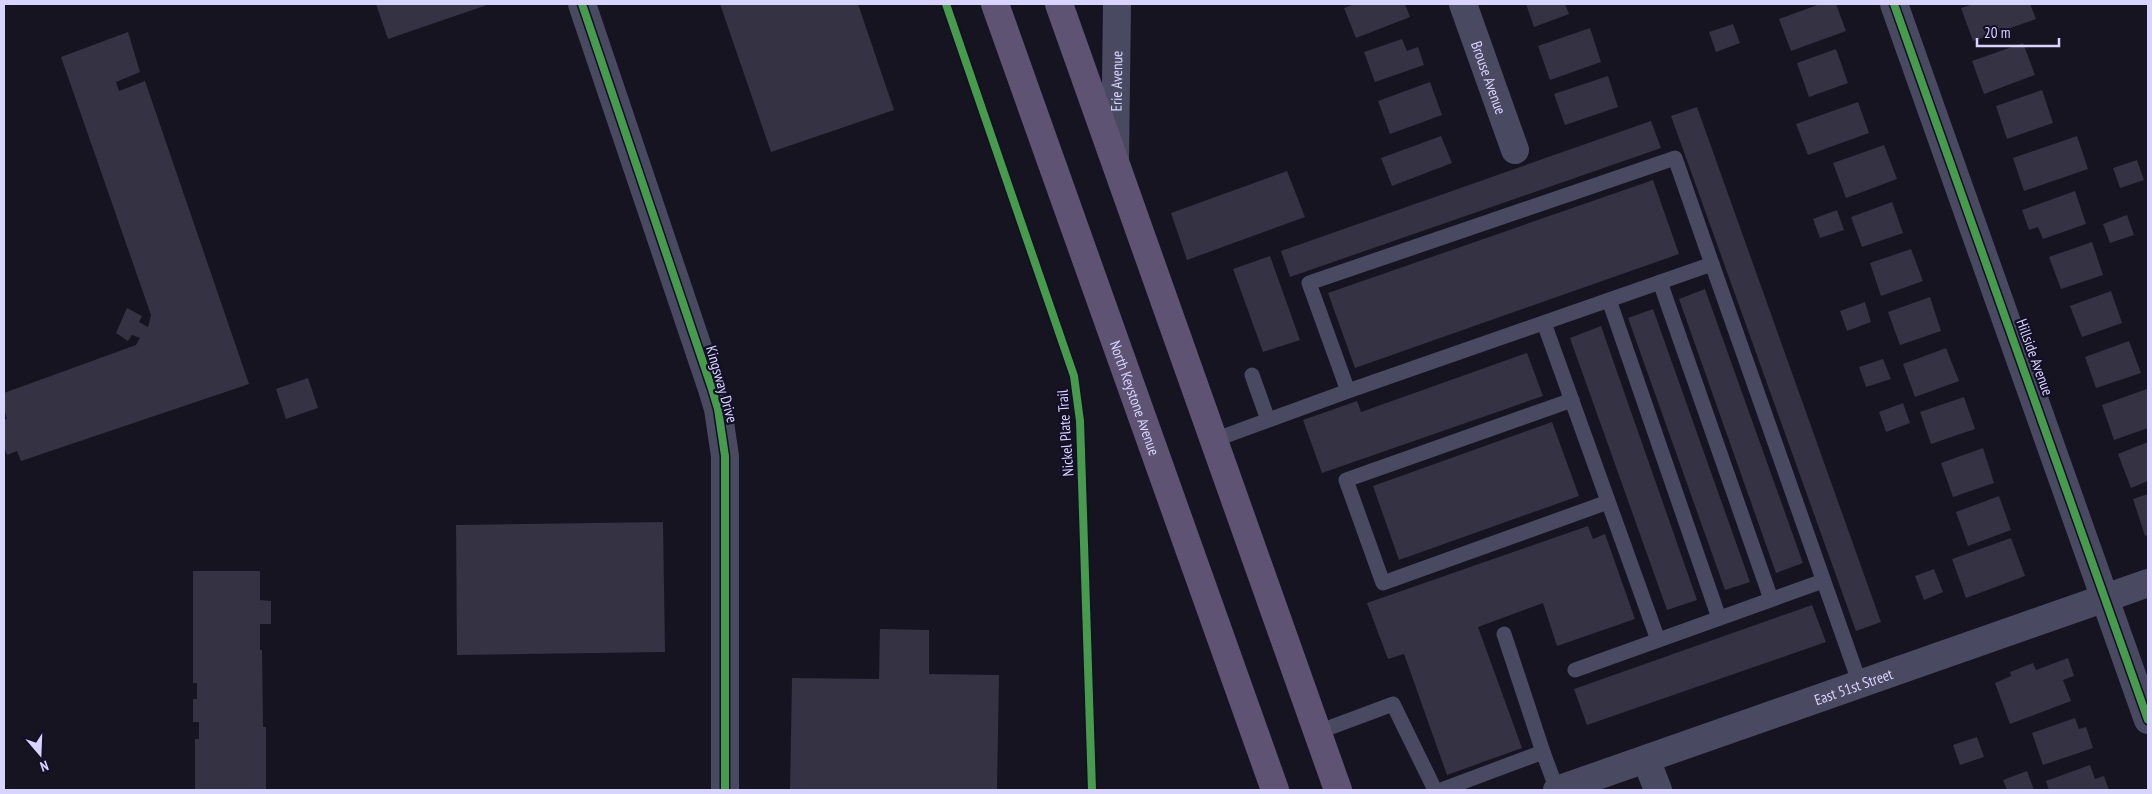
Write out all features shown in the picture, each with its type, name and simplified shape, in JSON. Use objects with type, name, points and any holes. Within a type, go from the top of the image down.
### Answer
[{"type":"main road","name":"North Keystone Avenue","points":[[995,4],[1275,790]]},
{"type":"main road","points":[[1059,4],[1338,790]]},
{"type":"street","name":"Kingsway Drive","points":[[582,4],[709,380],[721,427],[725,456],[725,790]]},
{"type":"street","name":"Erie Avenue","points":[[1115,160],[1117,4]]},
{"type":"street","name":"Brouse Avenue","points":[[1463,4],[1514,150]]},
{"type":"street","name":"Hillside Avenue","points":[[1894,4],[2148,720]]},
{"type":"street","name":"East 51st Street","points":[[1557,790],[2148,583]]},
{"type":"street","points":[[1646,759],[1658,790]]},
{"type":"lane","points":[[1348,391],[1309,284],[1675,158],[1822,581],[1860,684]]},
{"type":"lane","points":[[1214,440],[1348,391],[1712,264]]},
{"type":"lane","points":[[1660,282],[1772,599]]},
{"type":"lane","points":[[1609,300],[1719,618]]},
{"type":"lane","points":[[1544,323],[1658,640]]},
{"type":"lane","points":[[1252,375],[1268,420]]},
{"type":"lane","points":[[1572,400],[1346,480],[1383,583],[1608,502]]},
{"type":"lane","points":[[1575,670],[1822,581]]},
{"type":"lane","points":[[1504,634],[1557,790]]},
{"type":"lane","points":[[1318,732],[1393,704],[1435,790]]},
{"type":"lane","points":[[1442,790],[1543,752]]},
{"type":"building","points":[[376,4],[490,4],[388,39]]},
{"type":"building","points":[[720,4],[858,4],[894,110],[771,152]]},
{"type":"building","points":[[1355,4],[1405,4],[1410,17],[1356,38],[1344,8]]},
{"type":"building","points":[[1526,4],[1565,4],[1569,14],[1534,27]]},
{"type":"building","points":[[1820,4],[1836,4],[1846,31],[1791,51],[1779,19]]},
{"type":"building","points":[[1974,4],[2030,4],[2036,19],[1973,41],[1961,8]]},
{"type":"building","points":[[1733,24],[1740,43],[1716,52],[1709,32]]},
{"type":"building","points":[[1590,28],[1601,62],[1550,80],[1538,46]]},
{"type":"building","points":[[128,32],[140,72],[116,82],[119,91],[145,81],[249,384],[21,461],[17,451],[7,455],[4,446],[4,420],[7,419],[4,408],[4,393],[136,345],[140,338],[132,335],[128,341],[116,333],[127,308],[142,316],[139,322],[148,327],[151,315],[61,57]]},
{"type":"building","points":[[1402,39],[1407,51],[1418,47],[1424,65],[1375,82],[1364,52]]},
{"type":"building","points":[[2023,43],[2035,75],[1984,94],[1972,61]]},
{"type":"building","points":[[1836,49],[1848,83],[1809,97],[1797,63]]},
{"type":"building","points":[[1608,76],[1618,107],[1565,125],[1554,94]]},
{"type":"building","points":[[1430,82],[1442,115],[1390,134],[1378,101]]},
{"type":"building","points":[[2042,90],[2053,123],[2007,139],[1996,106]]},
{"type":"building","points":[[1858,102],[1869,133],[1808,155],[1796,124]]},
{"type":"building","points":[[1697,107],[1881,622],[1856,631],[1671,116]]},
{"type":"building","points":[[1651,121],[1661,148],[1290,277],[1281,251]]},
{"type":"building","points":[[1441,136],[1452,163],[1392,186],[1381,158]]},
{"type":"building","points":[[2077,136],[2088,169],[2024,191],[2013,158]]},
{"type":"building","points":[[1884,145],[1897,179],[1846,198],[1833,163]]},
{"type":"building","points":[[2137,160],[2144,180],[2120,188],[2113,168]]},
{"type":"building","points":[[1287,171],[1305,217],[1187,260],[1171,213]]},
{"type":"building","points":[[1653,180],[1679,254],[1355,368],[1328,293]]},
{"type":"building","points":[[2075,191],[2086,224],[2043,239],[2038,227],[2029,230],[2022,210]]},
{"type":"building","points":[[1892,202],[1903,233],[1862,247],[1851,217]]},
{"type":"building","points":[[1837,210],[1844,230],[1820,238],[1813,219]]},
{"type":"building","points":[[2127,215],[2134,235],[2110,243],[2103,224]]},
{"type":"building","points":[[2092,242],[2103,275],[2061,289],[2049,257]]},
{"type":"building","points":[[1911,249],[1923,281],[1881,296],[1870,263]]},
{"type":"building","points":[[1270,256],[1300,340],[1263,352],[1233,269]]},
{"type":"building","points":[[1705,289],[1803,563],[1776,573],[1679,299]]},
{"type":"building","points":[[2111,291],[2122,323],[2082,337],[2070,306]]},
{"type":"building","points":[[1930,297],[1941,331],[1900,345],[1888,312]]},
{"type":"building","points":[[1865,302],[1871,322],[1847,331],[1840,311]]},
{"type":"building","points":[[1653,309],[1750,582],[1725,590],[1628,318]]},
{"type":"building","points":[[1601,326],[1697,600],[1667,610],[1570,338]]},
{"type":"building","points":[[2129,341],[2141,373],[2096,388],[2085,357]]},
{"type":"building","points":[[1946,348],[1959,381],[1915,397],[1903,364]]},
{"type":"building","points":[[1527,353],[1543,396],[1322,473],[1303,420],[1357,401],[1361,412]]},
{"type":"building","points":[[1883,359],[1891,379],[1866,387],[1859,367]]},
{"type":"building","points":[[308,378],[318,408],[286,419],[276,389]]},
{"type":"building","points":[[2147,389],[2148,428],[2114,440],[2102,405]]},
{"type":"building","points":[[1964,397],[1975,429],[1931,444],[1920,412]]},
{"type":"building","points":[[1903,403],[1910,423],[1886,432],[1879,412]]},
{"type":"building","points":[[1552,422],[1579,496],[1399,560],[1373,486]]},
{"type":"building","points":[[2148,442],[2148,481],[2131,488],[2118,454]]},
{"type":"building","points":[[1983,448],[1994,483],[1953,497],[1941,463]]},
{"type":"building","points":[[2148,494],[2148,535],[2145,536],[2133,499]]},
{"type":"building","points":[[1999,496],[2011,530],[1968,546],[1956,512]]},
{"type":"building","points":[[663,522],[665,652],[457,655],[456,525]]},
{"type":"building","points":[[1588,526],[1593,539],[1605,534],[1635,619],[1557,646],[1543,603],[1478,627],[1522,748],[1447,775],[1404,654],[1388,659],[1367,603]]},
{"type":"building","points":[[2011,538],[2025,576],[1966,598],[1952,559]]},
{"type":"building","points":[[1934,569],[1943,592],[1924,600],[1915,576]]},
{"type":"building","points":[[193,571],[260,571],[260,600],[271,601],[271,624],[260,624],[263,727],[266,727],[266,790],[195,790],[195,739],[199,739],[199,722],[193,722],[193,699],[197,699],[197,683],[193,683]]},
{"type":"building","points":[[1812,605],[1826,642],[1587,725],[1574,689]]},
{"type":"building","points":[[880,629],[929,630],[929,674],[999,675],[997,790],[790,790],[792,678],[879,679]]},
{"type":"building","points":[[2068,658],[2074,676],[2063,680],[2071,701],[2010,724],[1995,683],[2011,676],[2010,672],[2033,663],[2036,670]]},
{"type":"building","points":[[2075,718],[2079,729],[2086,727],[2093,748],[2043,765],[2032,733]]},
{"type":"building","points":[[1977,737],[1984,757],[1960,765],[1953,745]]},
{"type":"building","points":[[2090,765],[2095,779],[2104,776],[2109,790],[2049,790],[2046,781]]},
{"type":"building","points":[[2027,771],[2034,790],[2007,790],[2003,780]]},
{"type":"cycle path","points":[[582,4],[718,409],[725,456],[725,790]]},
{"type":"cycle path","name":"Nickel Plate Trail","points":[[946,4],[1074,376],[1080,421],[1092,790]]},
{"type":"cycle path","points":[[1894,4],[2148,720]]}]
